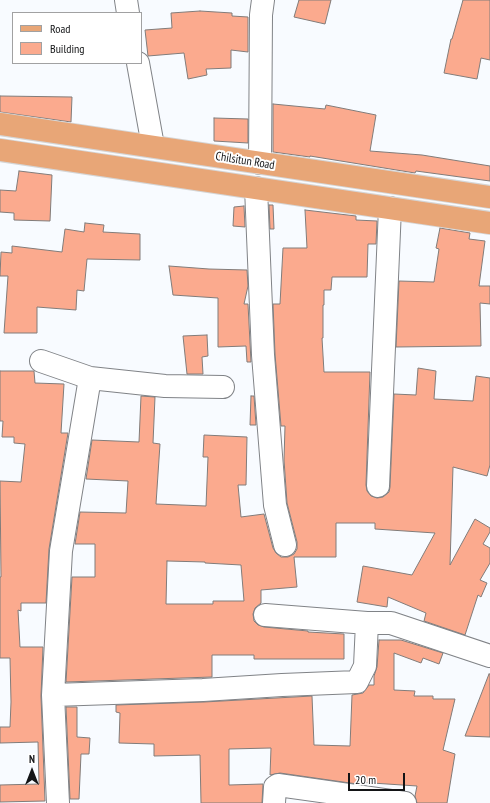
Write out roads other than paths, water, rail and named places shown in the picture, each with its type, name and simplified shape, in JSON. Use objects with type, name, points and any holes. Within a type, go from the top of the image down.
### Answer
[{"type":"main road","name":"Chilsitun Road","points":[[0,124],[490,197]]},
{"type":"main road","name":"Chilsitun Road","points":[[0,150],[490,223]]},
{"type":"street","points":[[126,0],[128,12]]},
{"type":"street","points":[[260,163],[261,15],[263,0]]},
{"type":"street","points":[[138,64],[153,146]]},
{"type":"street","points":[[256,188],[263,355],[275,505],[285,545]]},
{"type":"street","points":[[378,486],[390,208]]},
{"type":"street","points":[[41,361],[90,378],[165,386],[223,387]]},
{"type":"street","points":[[58,803],[53,695],[61,551],[90,378]]},
{"type":"street","points":[[265,615],[367,623],[391,623],[490,656]]},
{"type":"street","points":[[53,695],[203,690],[357,682],[365,666],[367,623]]},
{"type":"street","points":[[274,803],[275,786],[278,785],[405,803]]}]
